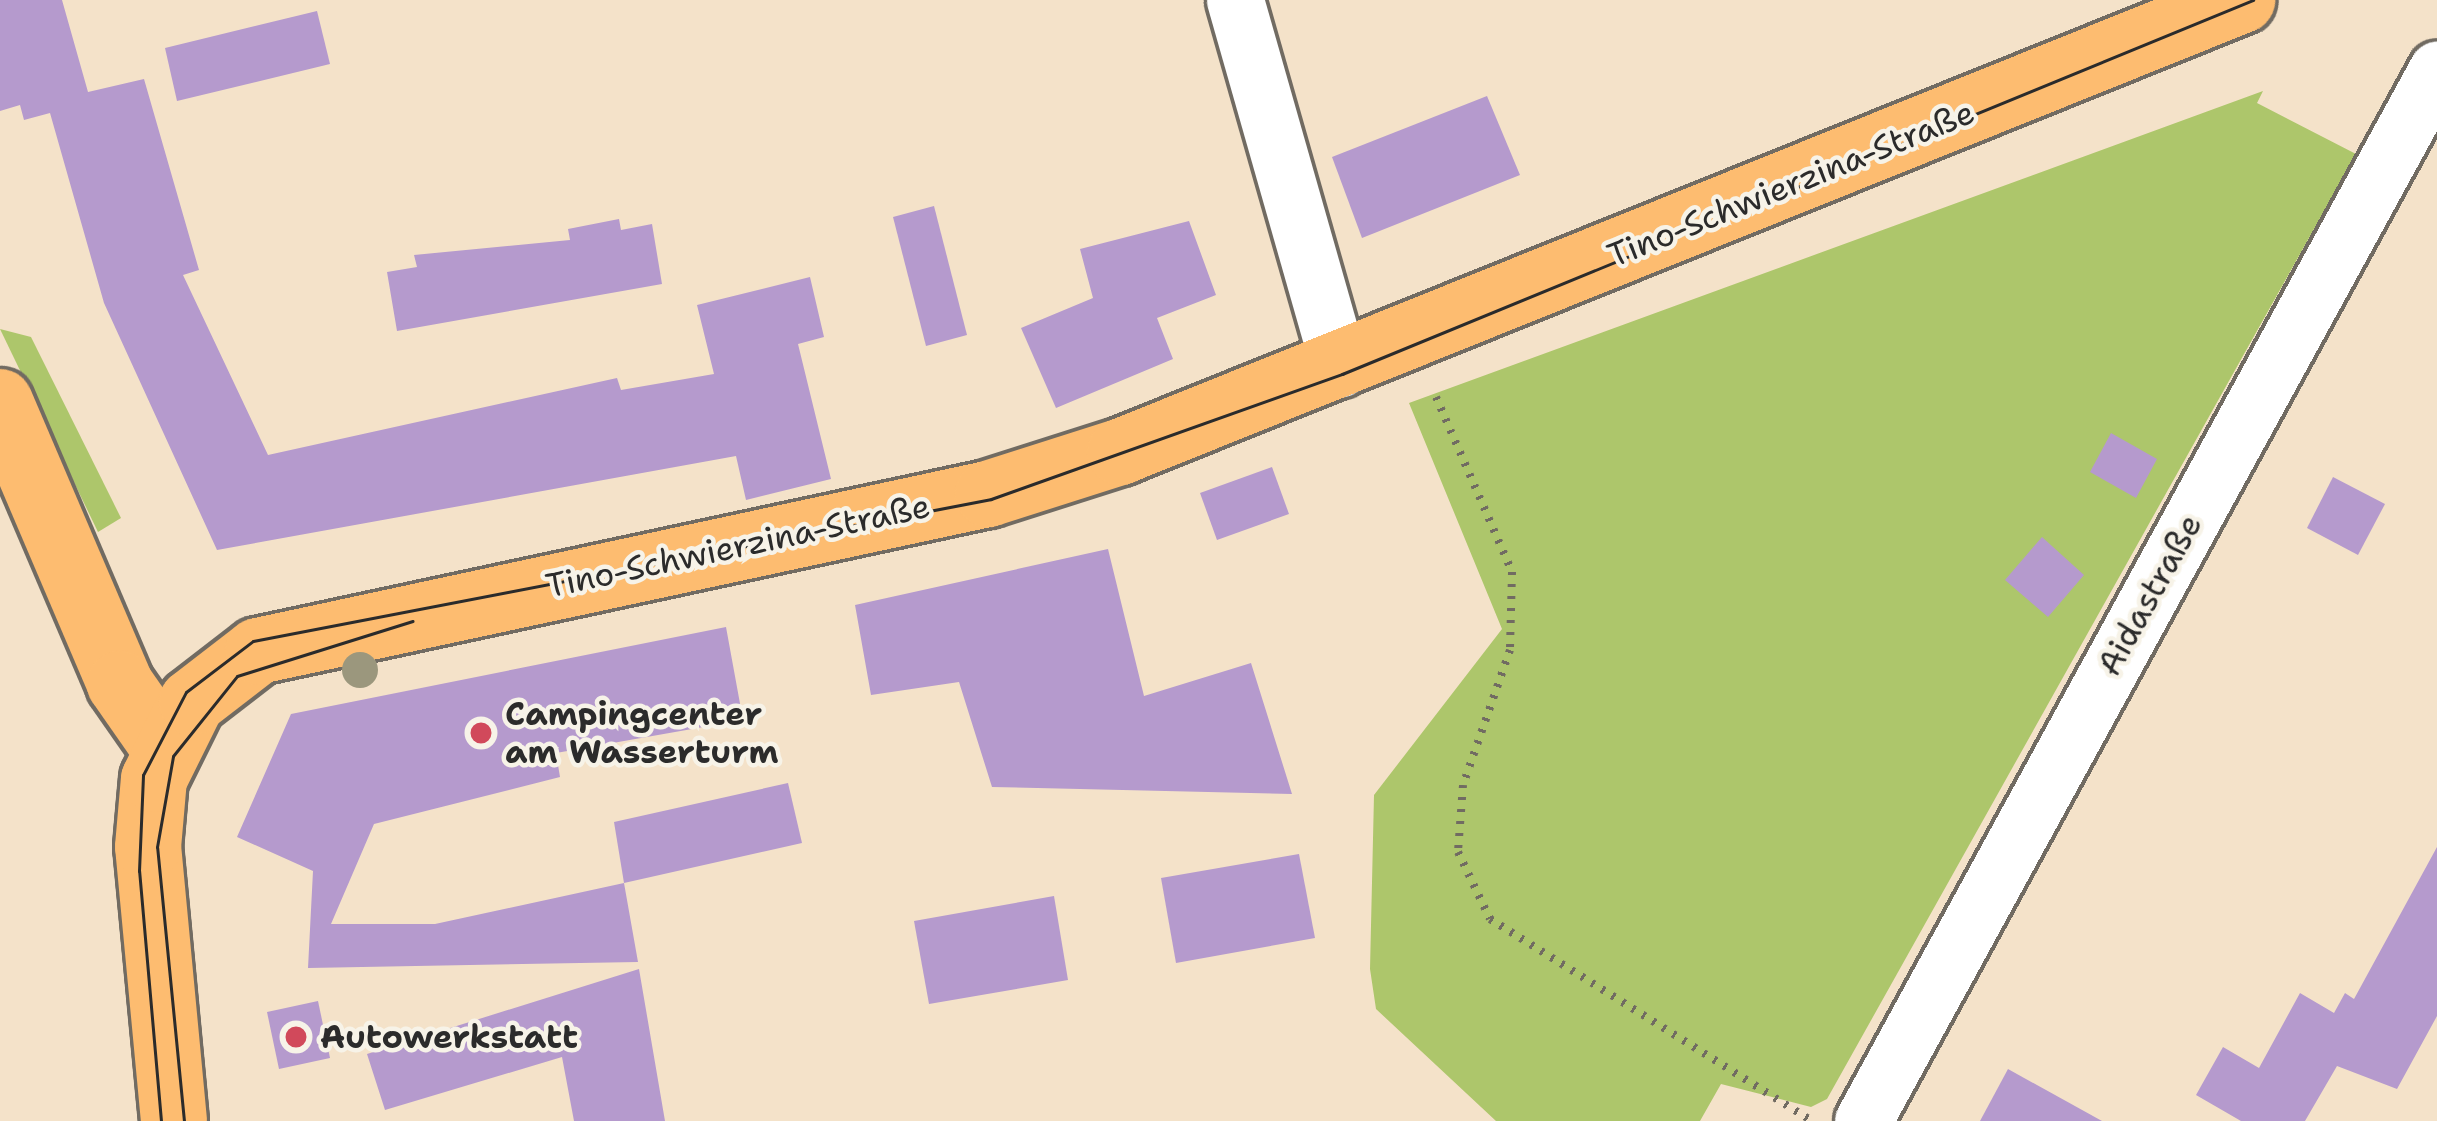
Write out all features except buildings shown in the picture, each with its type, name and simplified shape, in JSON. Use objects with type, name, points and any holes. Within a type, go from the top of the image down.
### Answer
[{"type":"main road","name":"Tino-Schwierzina-Straße","points":[[164,747],[212,681],[286,640],[988,494],[1340,368],[2242,0]]},
{"type":"main road","points":[[0,402],[120,684],[164,747],[148,847],[174,1121]]},
{"type":"street","points":[[1235,0],[1340,368]]},
{"type":"street","name":"Aidastraße","points":[[1863,1121],[2437,70]]},
{"type":"path","points":[[1436,398],[1512,572],[1510,650],[1463,785],[1458,852],[1490,919],[1811,1121]]},
{"type":"green space","points":[[2263,91],[2257,103],[2356,154],[1827,1099],[1811,1107],[1721,1084],[1700,1121],[1496,1121],[1376,1009],[1370,969],[1374,795],[1502,629],[1409,403]]},
{"type":"green space","points":[[0,329],[31,337],[121,518],[98,532]]},
{"type":"tram line","points":[[161,1121],[139,871],[143,775],[186,692],[253,641],[991,499],[1342,374],[2253,0]]},
{"type":"tram line","points":[[184,1121],[157,847],[173,756],[237,676],[413,621]]},
{"type":"place","name":"Campingcenter am Wasserturm","points":[[481,733]]},
{"type":"place","name":"Autowerkstatt","points":[[296,1037]]}]
